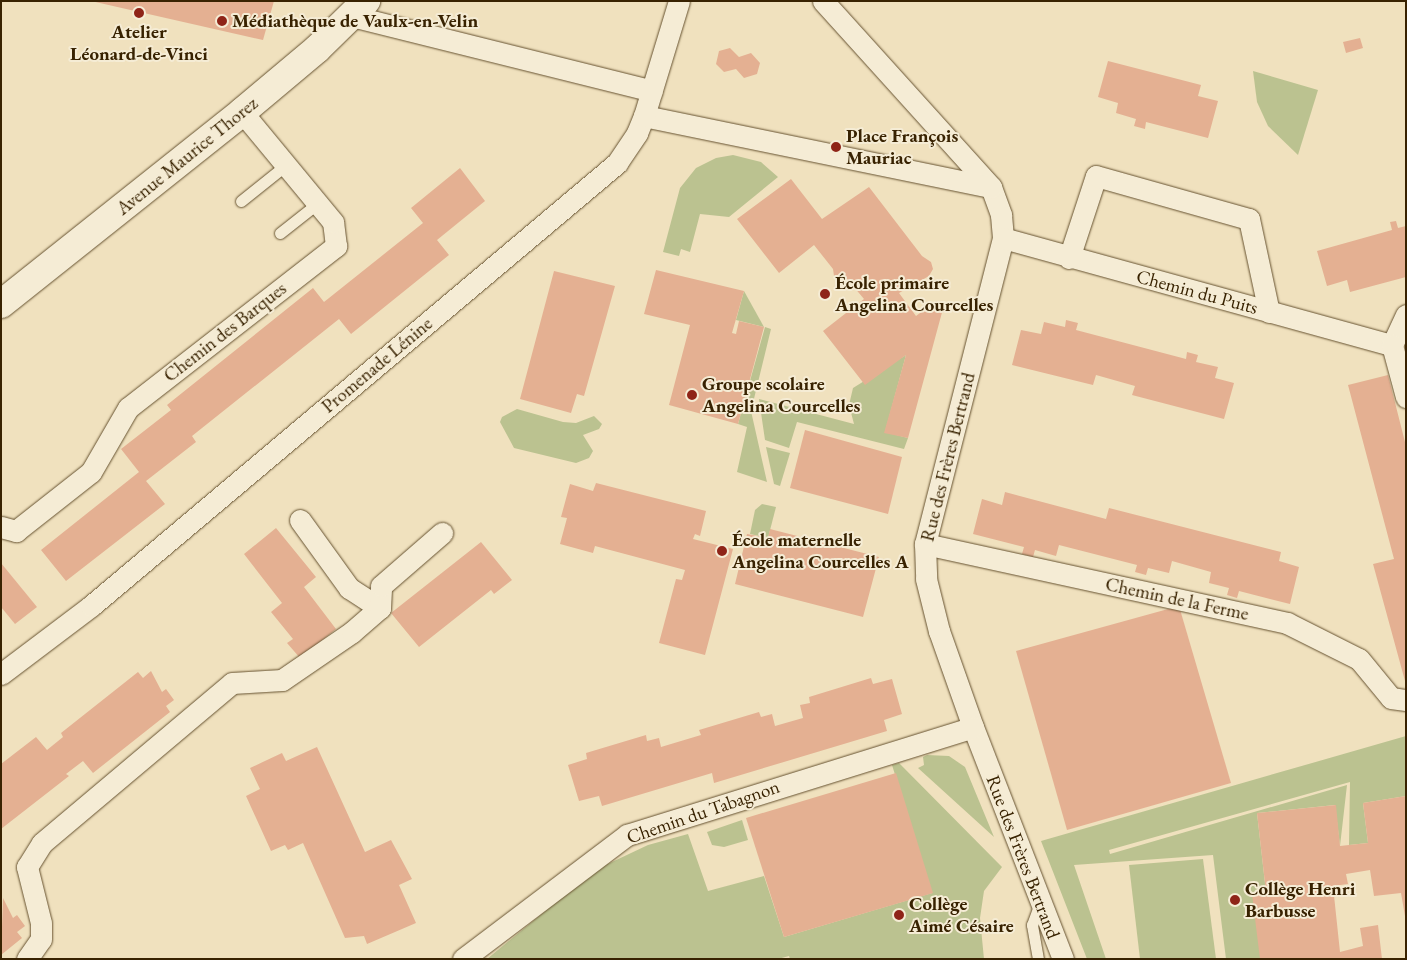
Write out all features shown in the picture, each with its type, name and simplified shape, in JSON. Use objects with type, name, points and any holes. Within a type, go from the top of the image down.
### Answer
[{"type":"street","name":"Promenade Lénine","points":[[1,674],[91,606],[617,163],[637,134],[644,116],[679,1]]},
{"type":"street","name":"Rue des Frères Bertrand","points":[[823,1],[917,102],[991,187],[1001,214],[1003,238],[925,544],[926,579],[939,631],[973,726],[1063,959]]},
{"type":"street","points":[[359,9],[652,91]]},
{"type":"street","name":"Avenue Maurice Thorez","points":[[1,304],[242,112],[359,9]]},
{"type":"street","name":"Chemin des Barques","points":[[1,527],[16,531],[91,472],[128,408],[336,246],[333,222],[242,112]]},
{"type":"street","points":[[644,116],[991,187]]},
{"type":"street","points":[[1069,258],[1096,176],[1249,218],[1269,312]]},
{"type":"street","name":"Chemin du Puits","points":[[1003,238],[1069,258],[1392,345]]},
{"type":"street","points":[[1406,315],[1392,345],[1406,397]]},
{"type":"street","points":[[300,520],[349,588],[380,608]]},
{"type":"street","points":[[27,959],[41,939],[41,923],[28,867],[42,843],[164,738],[232,683],[282,680],[352,632],[380,608],[381,586],[442,533]]},
{"type":"street","name":"Chemin de la Ferme","points":[[925,544],[1287,623],[1359,659],[1391,698],[1406,700]]},
{"type":"street","name":"Chemin du Tabagnon","points":[[463,959],[627,835],[973,726]]},
{"type":"lane","points":[[241,201],[286,165]]},
{"type":"lane","points":[[280,233],[318,203]]},
{"type":"lane","points":[[1038,959],[1032,925],[1040,902]]},
{"type":"green space","points":[[1253,71],[1318,90],[1298,155],[1268,126],[1257,102]]},
{"type":"green space","points":[[733,155],[761,162],[778,177],[729,217],[700,214],[690,252],[681,249],[679,256],[663,252],[680,188],[696,168],[716,158]]},
{"type":"green space","points":[[744,291],[764,327],[736,320]]},
{"type":"green space","points":[[765,327],[771,329],[751,411],[767,482],[737,472],[747,427],[738,424]]},
{"type":"green space","points":[[906,355],[885,432],[908,438],[904,449],[797,422],[789,448],[765,440],[759,399],[854,424],[849,405],[853,388]]},
{"type":"green space","points":[[517,409],[563,422],[576,423],[594,416],[602,424],[599,429],[583,435],[593,451],[589,458],[576,463],[514,448],[500,422],[502,417]]},
{"type":"green space","points":[[766,447],[790,453],[780,486],[774,484]]},
{"type":"green space","points":[[762,504],[776,507],[768,538],[750,534],[755,510]]},
{"type":"green space","points":[[1406,736],[1406,796],[1363,803],[1368,843],[1349,845],[1350,782],[1109,850],[1110,854],[1347,785],[1340,846],[1335,805],[1257,813],[1266,892],[1260,959],[1226,959],[1213,855],[1074,865],[1106,959],[1087,959],[1041,841]]},
{"type":"green space","points":[[927,755],[949,756],[965,767],[994,837],[918,768],[924,765],[923,757]]},
{"type":"green space","points":[[899,763],[1002,867],[984,891],[980,918],[984,959],[790,959],[789,956],[778,959],[487,959],[595,870],[648,845],[688,834],[708,891],[764,876],[784,937],[932,893],[892,765]]},
{"type":"green space","points":[[742,820],[748,840],[724,847],[712,845],[707,832]]},
{"type":"green space","points":[[1203,859],[1216,959],[1140,959],[1129,865]]},
{"type":"building","name":"Médiathèque de Vaulx-en-Velin","points":[[91,1],[274,1],[263,40]]},
{"type":"building","points":[[1360,38],[1363,48],[1346,53],[1343,42]]},
{"type":"building","points":[[730,48],[739,57],[751,53],[760,63],[757,74],[744,78],[736,69],[724,72],[716,64],[719,51]]},
{"type":"building","points":[[1108,61],[1201,85],[1198,96],[1218,101],[1208,138],[1146,122],[1145,129],[1134,126],[1136,119],[1116,113],[1118,103],[1098,97]]},
{"type":"building","points":[[460,168],[485,201],[437,240],[449,255],[351,334],[339,319],[192,436],[196,442],[146,481],[165,504],[66,581],[41,550],[139,472],[121,449],[171,410],[167,405],[313,288],[324,302],[423,223],[411,208]]},
{"type":"building","points":[[791,179],[822,219],[869,187],[922,256],[931,262],[933,269],[929,276],[899,293],[916,316],[936,301],[942,301],[944,305],[908,438],[884,433],[906,355],[865,385],[823,331],[864,299],[843,274],[834,276],[833,269],[814,245],[779,273],[737,219]]},
{"type":"building","points":[[1396,221],[1398,228],[1406,226],[1406,277],[1350,292],[1347,280],[1327,286],[1317,251],[1392,230],[1390,222]]},
{"type":"building","points":[[656,270],[744,291],[732,333],[736,334],[739,321],[764,327],[738,424],[669,405],[690,325],[644,314]]},
{"type":"building","points":[[554,271],[615,286],[584,396],[577,394],[571,413],[520,399]]},
{"type":"building","points":[[1066,320],[1078,323],[1076,330],[1186,359],[1187,352],[1198,355],[1196,362],[1218,367],[1215,378],[1234,383],[1224,419],[1132,395],[1135,386],[1096,375],[1093,385],[1012,365],[1021,330],[1041,334],[1044,322],[1065,327]]},
{"type":"building","points":[[1388,375],[1406,446],[1405,681],[1373,564],[1394,559],[1348,385]]},
{"type":"building","points":[[805,430],[902,457],[888,514],[790,488]]},
{"type":"building","points":[[596,483],[706,511],[700,536],[695,534],[693,539],[733,549],[705,655],[659,643],[676,579],[682,580],[685,570],[595,546],[593,553],[560,544],[567,518],[561,517],[570,484],[593,491]]},
{"type":"building","points":[[1005,492],[1106,519],[1109,508],[1281,552],[1279,561],[1299,567],[1290,604],[1239,591],[1237,598],[1227,595],[1229,588],[1209,583],[1211,572],[1172,561],[1169,573],[1148,568],[1146,575],[1135,572],[1137,565],[1059,545],[1056,556],[1035,550],[1033,557],[1022,554],[1024,547],[973,534],[982,499],[1002,505]]},
{"type":"building","points":[[276,528],[316,577],[304,587],[336,629],[300,658],[287,643],[293,639],[271,612],[282,603],[244,554]]},
{"type":"building","points":[[770,529],[879,557],[863,617],[735,584],[747,534],[768,538]]},
{"type":"building","points":[[481,542],[512,580],[494,594],[491,590],[419,647],[391,613]]},
{"type":"building","points":[[1,563],[37,607],[15,624],[1,607]]},
{"type":"building","points":[[1179,606],[1231,783],[1067,830],[1016,651]]},
{"type":"building","points":[[151,671],[162,692],[166,689],[174,700],[166,706],[170,712],[93,773],[83,761],[66,774],[69,776],[1,829],[1,764],[36,737],[47,750],[63,737],[61,733],[138,672],[143,678]]},
{"type":"building","points":[[871,678],[873,684],[892,679],[902,714],[884,720],[887,731],[714,783],[712,773],[602,806],[599,796],[579,801],[568,765],[587,759],[586,753],[646,735],[647,741],[659,738],[661,747],[701,735],[699,730],[759,712],[761,717],[772,714],[775,726],[803,718],[800,705],[810,703],[809,697]]},
{"type":"building","points":[[317,747],[365,852],[391,840],[412,879],[399,885],[416,923],[367,944],[364,936],[345,938],[303,843],[288,850],[285,845],[271,851],[246,796],[260,789],[250,768],[282,753],[286,761]]},
{"type":"building","points":[[896,773],[933,893],[784,937],[746,818]]},
{"type":"building","points":[[1406,796],[1406,922],[1401,893],[1374,896],[1370,870],[1346,874],[1348,884],[1333,886],[1340,952],[1363,946],[1360,928],[1378,925],[1382,959],[1260,959],[1252,894],[1266,892],[1257,813],[1336,805],[1340,846],[1368,843],[1363,803]]},
{"type":"building","points":[[3,898],[13,918],[17,915],[25,926],[17,932],[22,938],[1,955]]},
{"type":"place","name":"Atelier Léonard-de-Vinci","points":[[139,13]]},
{"type":"place","name":"Médiathèque de Vaulx-en-Velin","points":[[222,21]]},
{"type":"place","name":"Place François Mauriac","points":[[836,147]]},
{"type":"place","name":"École primaire Angelina Courcelles","points":[[825,294]]},
{"type":"place","name":"Groupe scolaire Angelina Courcelles","points":[[692,395]]},
{"type":"place","name":"École maternelle Angelina Courcelles A","points":[[722,551]]},
{"type":"place","name":"Collège Henri Barbusse","points":[[1235,900]]},
{"type":"place","name":"Collège Aimé Césaire","points":[[899,915]]}]
